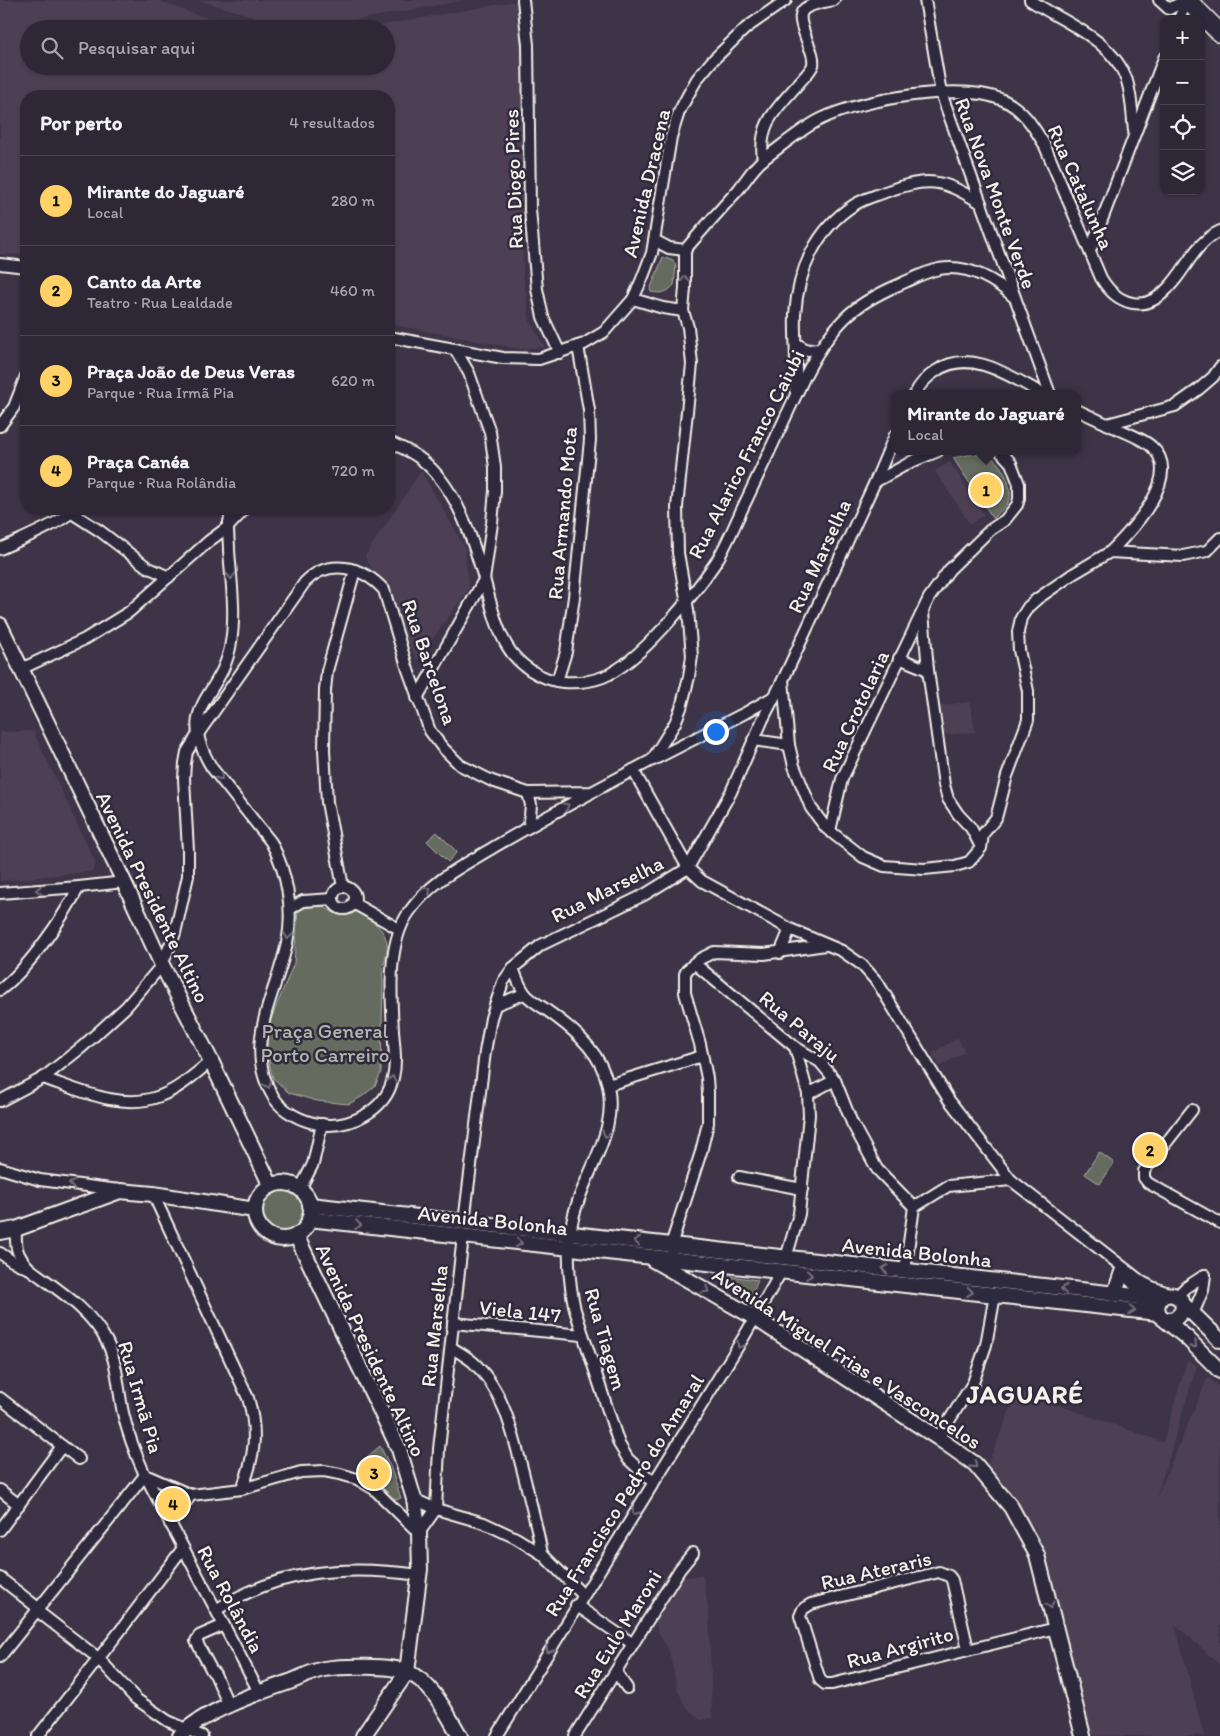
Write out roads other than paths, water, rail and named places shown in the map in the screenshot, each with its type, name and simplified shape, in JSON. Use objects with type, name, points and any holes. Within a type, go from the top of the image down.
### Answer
[{"type":"highway","points":[[1187,0],[1220,33]]},
{"type":"main road","name":"Avenida Presidente Altino","points":[[0,625],[162,965],[271,1186]]},
{"type":"main road","points":[[286,1183],[300,1189],[310,1205],[309,1220],[306,1226],[296,1235],[279,1238],[268,1234],[257,1221],[255,1210],[260,1196],[271,1186],[286,1183]]},
{"type":"main road","points":[[0,1232],[16,1229],[120,1190],[255,1210]]},
{"type":"main road","name":"Avenida Bolonha","points":[[310,1205],[1112,1294],[1171,1305]]},
{"type":"main road","name":"Avenida Bolonha","points":[[309,1220],[648,1257]]},
{"type":"main road","name":"Avenida Presidente Altino","points":[[296,1235],[399,1449],[414,1499],[419,1533],[421,1557],[407,1672],[363,1736]]},
{"type":"main road","name":"Avenida Miguel Frias e Vasconcelos","points":[[648,1257],[674,1265],[938,1438],[974,1464],[1011,1507],[1037,1555],[1083,1736]]},
{"type":"main road","name":"Avenida Bolonha","points":[[674,1265],[780,1272],[995,1295],[1171,1305]]},
{"type":"main road","points":[[1112,1294],[1116,1290],[1118,1266]]},
{"type":"main road","points":[[1171,1305],[1220,1340]]},
{"type":"main road","points":[[1171,1305],[1220,1371]]},
{"type":"main road","points":[[183,1732],[195,1722],[259,1692],[322,1670],[359,1666],[407,1672],[420,1680],[442,1707],[460,1736]]},
{"type":"street","name":"Rua Diogo Pires","points":[[523,0],[528,45],[530,209],[537,289],[543,317],[560,353]]},
{"type":"street","name":"Avenida Dracena","points":[[395,338],[503,358],[539,359],[578,346],[604,332],[633,300],[652,253],[672,137],[679,112],[688,95],[697,79],[712,61],[746,28],[786,0]]},
{"type":"street","points":[[763,160],[761,139],[765,126],[773,113],[813,65],[814,58],[800,22],[800,16],[804,9],[809,6],[834,0]]},
{"type":"street","name":"Rua Nova Monte Verde","points":[[925,0],[941,93],[1048,390]]},
{"type":"street","points":[[1030,0],[1080,30],[1096,41],[1112,56],[1126,80],[1132,107],[1134,135]]},
{"type":"street","points":[[1159,0],[1169,8],[1187,0]]},
{"type":"street","points":[[1181,15],[1187,0]]},
{"type":"street","points":[[1090,252],[1163,60]]},
{"type":"street","name":"Rua Catalunha","points":[[685,250],[763,160],[799,133],[821,120],[865,103],[894,98],[963,92],[991,96],[1005,101],[1027,117],[1044,144],[1101,278],[1111,292],[1125,302],[1146,303],[1154,300],[1169,288],[1193,253],[1204,241],[1220,231]]},
{"type":"street","points":[[794,398],[797,369],[795,316],[797,296],[806,262],[815,243],[827,227],[845,211],[864,200],[908,184],[926,181],[951,186],[981,204]]},
{"type":"street","points":[[652,760],[675,723],[690,677],[692,651],[676,528],[692,364],[688,327],[683,311],[685,250],[669,248],[654,240]]},
{"type":"street","points":[[0,264],[20,266]]},
{"type":"street","name":"Rua Alarico Franco Caiubi","points":[[395,445],[422,459],[446,485],[469,532],[494,617],[508,647],[519,662],[534,672],[557,681],[581,683],[593,681],[616,671],[643,650],[687,601],[716,561],[794,398],[820,349],[844,319],[864,302],[892,288],[940,269],[954,269],[978,274],[1000,285],[1014,298]]},
{"type":"street","points":[[633,300],[683,311]]},
{"type":"street","points":[[796,344],[807,350],[820,349]]},
{"type":"street","name":"Rua Armando Mota","points":[[557,681],[566,652],[574,597],[590,440],[589,410],[578,346]]},
{"type":"street","points":[[417,698],[484,580],[495,491],[494,455],[488,423],[469,373],[455,349]]},
{"type":"street","points":[[918,390],[928,376],[940,368],[961,361],[983,364],[1035,390]]},
{"type":"street","points":[[1107,424],[1175,406],[1200,389],[1213,377],[1220,367]]},
{"type":"street","points":[[0,426],[14,407],[20,392]]},
{"type":"street","points":[[783,680],[794,766],[811,808],[830,831],[863,857],[884,866],[924,869],[955,866],[969,862],[981,848],[983,834],[996,818],[1007,776],[1028,720],[1028,691],[1019,650],[1018,632],[1021,618],[1037,598],[1110,552],[1132,528],[1157,494],[1162,470],[1160,459],[1150,445],[1081,412]]},
{"type":"street","name":"Rua Marselha","points":[[464,1222],[485,1052],[495,1005],[503,982],[513,968],[541,945],[644,895],[688,868],[730,792],[891,444]]},
{"type":"street","points":[[875,482],[911,462],[928,455]]},
{"type":"street","name":"Rua Crotolaria","points":[[830,831],[842,779],[929,598],[949,570],[990,530],[1005,520],[1017,506],[1020,492],[1017,478],[1011,463],[1004,455]]},
{"type":"street","points":[[0,549],[65,515]]},
{"type":"street","points":[[78,515],[147,567],[169,577]]},
{"type":"street","points":[[231,515],[228,527],[233,624],[232,640],[225,667],[199,713],[197,719],[198,734],[205,756],[212,768],[263,831],[276,852],[287,885],[290,909],[287,944],[261,1033],[260,1055],[266,1082],[276,1102],[292,1114],[311,1122],[339,1124],[357,1120],[382,1101],[391,1086],[395,1063],[391,987],[394,953],[399,929],[409,912],[435,882],[592,792]]},
{"type":"street","points":[[21,669],[102,630],[129,612],[208,541],[228,527],[239,515]]},
{"type":"street","points":[[1110,552],[1182,556],[1207,550],[1220,538]]},
{"type":"street","points":[[147,567],[156,589]]},
{"type":"street","name":"Rua Barcelona","points":[[0,1101],[43,1078],[126,1007],[162,965],[175,933],[188,876],[184,778],[187,752],[305,582],[320,570],[337,568],[355,570],[377,582],[384,590],[417,698],[430,731],[442,747],[460,765],[492,781],[528,793],[592,792],[774,697]]},
{"type":"street","points":[[343,887],[328,802],[324,750],[325,690],[334,645],[355,570]]},
{"type":"street","points":[[923,610],[928,670],[944,785],[948,799],[971,828],[981,848]]},
{"type":"street","points":[[900,658],[928,670]]},
{"type":"street","points":[[753,740],[790,745]]},
{"type":"street","points":[[633,770],[688,868],[702,881],[790,929],[842,951],[862,965],[878,983],[949,1100],[1011,1180],[1118,1266],[1148,1285],[1171,1305]]},
{"type":"street","points":[[528,793],[531,805],[529,827]]},
{"type":"street","points":[[0,893],[124,882]]},
{"type":"street","points":[[0,990],[18,974],[32,956],[68,908],[79,887]]},
{"type":"street","points":[[343,887],[353,892],[354,897],[353,903],[349,907],[340,908],[333,899],[335,891],[343,887]]},
{"type":"street","points":[[290,909],[303,901],[333,899]]},
{"type":"street","points":[[353,903],[399,929]]},
{"type":"street","points":[[780,953],[790,929]]},
{"type":"street","points":[[674,1265],[671,1245],[701,1152],[708,1123],[708,1092],[700,1044],[685,993],[685,974],[694,963],[714,952],[780,953],[825,945]]},
{"type":"street","name":"Rua Paraju","points":[[694,963],[795,1047],[820,1062],[835,1080],[852,1123],[877,1169],[914,1207]]},
{"type":"street","points":[[495,1005],[524,994],[513,968]]},
{"type":"street","name":"Rua Tiagem","points":[[524,994],[556,1016],[585,1042],[600,1063],[608,1085],[610,1108],[607,1131],[602,1147],[583,1186],[573,1217],[570,1234],[570,1287],[582,1335],[618,1444],[628,1459],[653,1482]]},
{"type":"street","points":[[786,1258],[798,1214],[802,1189],[809,1114],[808,1094],[795,1047]]},
{"type":"street","points":[[608,1085],[702,1056]]},
{"type":"street","points":[[43,1078],[106,1098],[131,1102],[141,1101],[162,1096],[185,1082],[211,1061]]},
{"type":"street","points":[[808,1094],[835,1080]]},
{"type":"street","points":[[1192,1110],[1144,1171],[1143,1175],[1148,1183],[1220,1223]]},
{"type":"street","points":[[300,1189],[313,1164],[322,1124]]},
{"type":"street","points":[[0,1168],[40,1180],[120,1190]]},
{"type":"street","points":[[739,1177],[802,1189]]},
{"type":"street","points":[[905,1271],[914,1207],[948,1186],[1011,1180]]},
{"type":"street","points":[[153,1194],[248,1398],[255,1428],[250,1467],[242,1488]]},
{"type":"street","name":"Rua Irmã Pia","points":[[16,1229],[18,1255],[30,1269],[85,1312],[99,1329],[107,1343],[115,1360],[123,1414],[132,1446],[145,1475],[191,1495]]},
{"type":"street","name":"Rua Marselha","points":[[436,1509],[439,1449],[463,1236]]},
{"type":"street","name":"Rua Irmã Pia","points":[[0,1253],[30,1269]]},
{"type":"street","name":"Rua Francisco Pedro do Amaral","points":[[497,1736],[576,1605],[755,1318],[780,1272]]},
{"type":"street","points":[[938,1438],[973,1383],[986,1345],[995,1295]]},
{"type":"street","name":"Viela 147","points":[[453,1323],[582,1335]]},
{"type":"street","points":[[451,1347],[473,1362],[494,1388],[503,1405],[535,1518],[542,1554]]},
{"type":"street","points":[[0,1398],[79,1459]]},
{"type":"street","points":[[0,1530],[62,1446]]},
{"type":"street","points":[[170,1524],[191,1495],[242,1488],[301,1472],[324,1471],[357,1479],[374,1488],[419,1533],[436,1509]]},
{"type":"street","points":[[0,1657],[145,1475]]},
{"type":"street","name":"Rua Rolândia","points":[[145,1475],[259,1692]]},
{"type":"street","points":[[0,1490],[19,1505]]},
{"type":"street","points":[[414,1499],[436,1509],[495,1527],[516,1538],[542,1554],[583,1595]]},
{"type":"street","points":[[38,1736],[183,1548]]},
{"type":"street","name":"Rua Eulo Maroni","points":[[575,1736],[680,1569],[693,1553]]},
{"type":"street","points":[[216,1610],[234,1598],[295,1576],[326,1571],[362,1570],[394,1571],[419,1575]]},
{"type":"street","name":"Rua Ateraris","points":[[800,1616],[803,1609],[811,1604],[939,1572],[949,1576],[952,1580],[968,1649]]},
{"type":"street","points":[[0,1578],[98,1658],[136,1700],[183,1732],[202,1736]]},
{"type":"street","points":[[576,1605],[633,1644]]},
{"type":"street","name":"Rua Argirito","points":[[800,1616],[820,1680],[825,1684],[832,1684],[1056,1628]]},
{"type":"street","points":[[224,1625],[199,1636],[196,1641],[215,1674],[229,1706]]},
{"type":"street","points":[[616,1672],[628,1688]]},
{"type":"place","name":"Mirante do Jaguaré","points":[[986,490]]},
{"type":"place","name":"Canto da Arte","points":[[1150,1150]]},
{"type":"place","name":"Praça João de Deus Veras","points":[[374,1473]]},
{"type":"place","name":"Praça Canéa","points":[[173,1504]]},
{"type":"district","name":"JAGUARÉ","points":[[1025,1394]]},
{"type":"park label","name":"Praça General Porto Carreiro","points":[[325,1042]]}]
